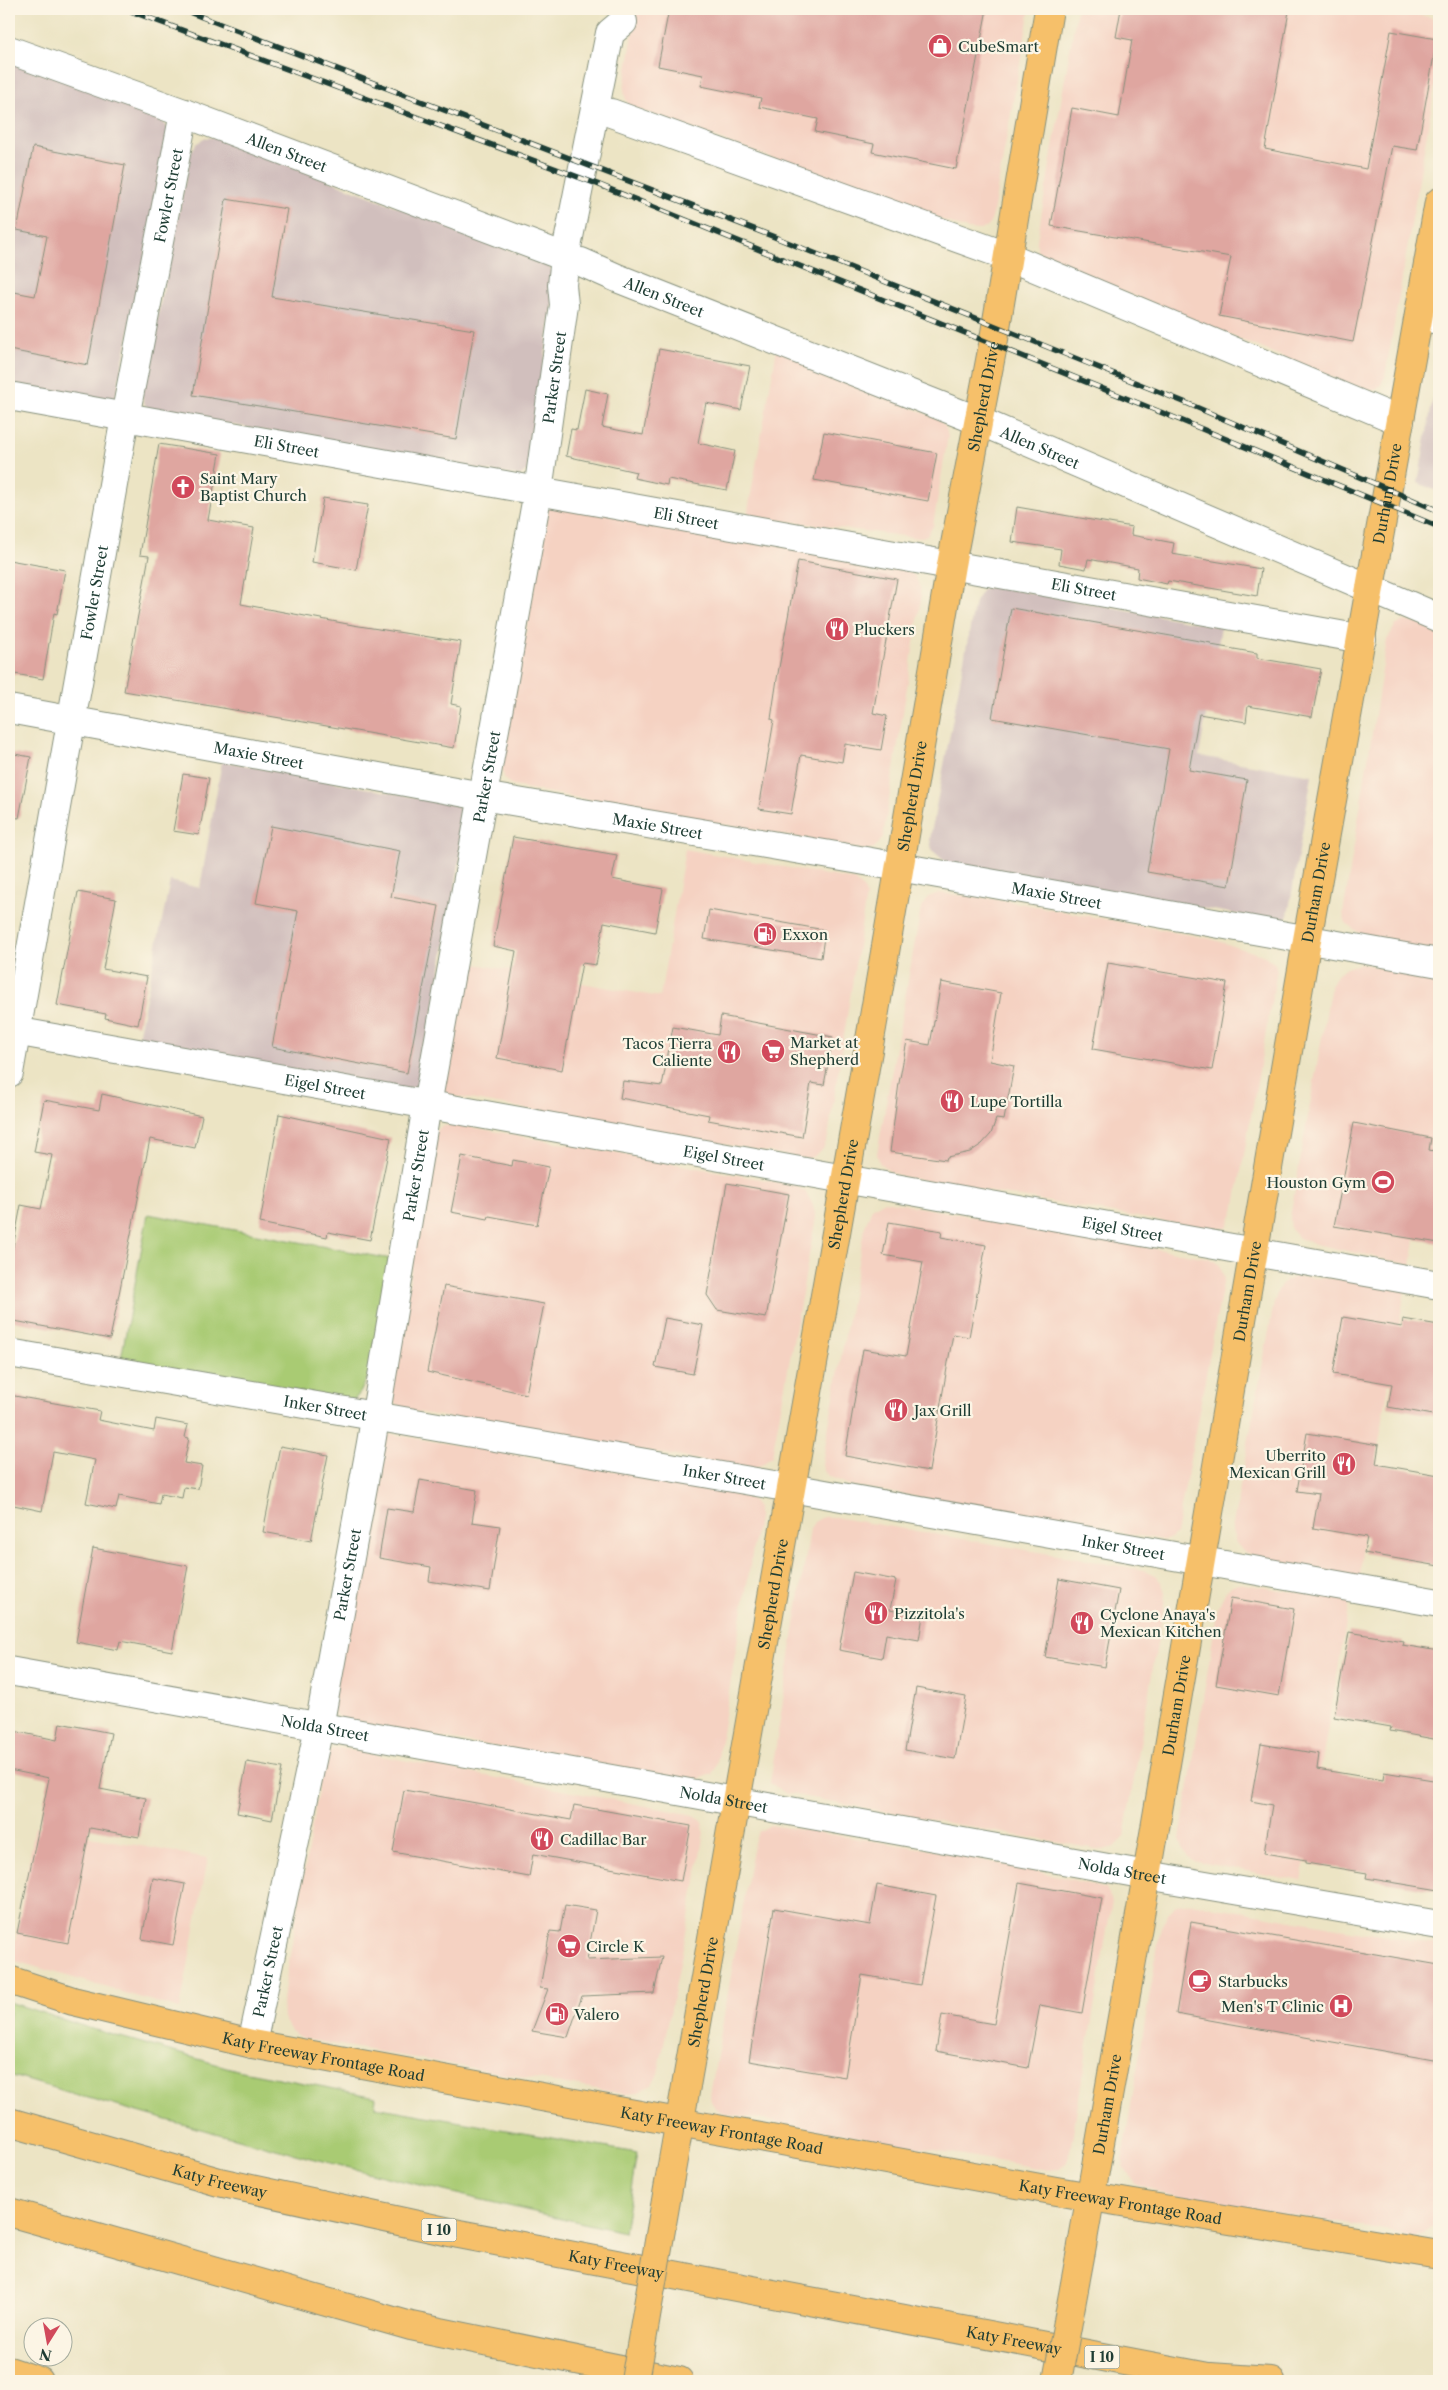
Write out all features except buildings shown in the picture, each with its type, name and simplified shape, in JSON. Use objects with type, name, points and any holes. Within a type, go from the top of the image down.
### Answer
[{"type":"main road","name":"Shepherd Drive","points":[[635,2381],[846,1179],[951,565],[993,345],[1049,9]]},
{"type":"main road","name":"Durham Drive","points":[[1057,2381],[1148,1875],[1307,940],[1400,421],[1429,318],[1439,202]]},
{"type":"main road","name":"Katy Freeway Frontage Road","points":[[9,1980],[73,2001],[252,2044],[645,2114],[1090,2197],[1439,2255]]},
{"type":"main road","name":"Katy Freeway","points":[[9,2122],[219,2182],[459,2234],[1229,2381]]},
{"type":"main road","points":[[9,2212],[411,2326],[679,2381]]},
{"type":"main road","points":[[9,2371],[39,2381]]},
{"type":"main road","points":[[1198,2376],[1271,2381]]},
{"type":"street","name":"Parker Street","points":[[252,2044],[319,1727],[427,1105],[538,491],[564,305],[562,285],[573,260],[611,113],[627,35],[624,16]]},
{"type":"street","name":"Parker Street","points":[[573,260],[610,33],[624,16]]},
{"type":"street","name":"Allen Street","points":[[9,50],[184,113],[573,260],[979,421],[1439,618]]},
{"type":"street","name":"Fowler Street","points":[[9,1073],[12,1030],[72,720],[125,417],[184,113]]},
{"type":"street","points":[[611,113],[1007,256],[1400,421]]},
{"type":"street","name":"Eli Street","points":[[9,396],[1362,638]]},
{"type":"street","name":"Maxie Street","points":[[9,709],[482,796],[900,867],[1439,963]]},
{"type":"street","name":"Eigel Street","points":[[12,1030],[1439,1285]]},
{"type":"street","name":"Inker Street","points":[[9,1353],[374,1418],[791,1488],[1439,1603]]},
{"type":"street","name":"Nolda Street","points":[[9,1671],[736,1802],[1439,1925]]},
{"type":"shaded area","points":[[637,9],[1030,9],[992,218],[988,227],[980,230],[967,229],[629,106],[624,88]]},
{"type":"shaded area","points":[[1077,9],[1383,9],[1430,17],[1439,24],[1439,63],[1385,377],[1380,386],[1375,390],[1366,391],[1044,259],[1037,250],[1037,240]]},
{"type":"shaded area","points":[[9,58],[157,115],[171,132],[115,399],[102,402],[9,384]]},
{"type":"shaded area","points":[[216,137],[548,265],[554,274],[556,285],[527,470],[519,476],[149,410],[144,403],[142,395],[191,152],[197,143],[206,138]]},
{"type":"shaded area","points":[[777,348],[938,419],[945,426],[948,436],[933,526],[927,535],[919,538],[747,516]]},
{"type":"shaded area","points":[[1439,363],[1439,492],[1418,483]]},
{"type":"shaded area","points":[[549,503],[903,568],[915,576],[920,587],[921,600],[883,837],[874,848],[865,850],[513,786],[505,780],[502,770],[504,754]]},
{"type":"shaded area","points":[[992,586],[1221,627],[1199,756],[1312,775],[1288,915],[1283,922],[949,865],[932,850],[930,839],[975,602],[983,589]]},
{"type":"shaded area","points":[[1404,621],[1418,623],[1439,631],[1439,953],[1364,937],[1346,923],[1343,914],[1387,640],[1395,626]]},
{"type":"shaded area","points":[[222,761],[455,805],[466,812],[466,825],[421,1081],[415,1087],[403,1090],[137,1042],[170,881],[200,888]]},
{"type":"shaded area","points":[[685,849],[854,880],[864,889],[866,896],[828,1137],[823,1149],[807,1159],[447,1095],[442,1087],[464,962],[660,997]]},
{"type":"shaded area","points":[[939,893],[1003,900],[1211,939],[1265,956],[1275,964],[1277,970],[1234,1211],[1227,1227],[1212,1230],[904,1177],[892,1173],[880,1164],[877,1154],[921,908],[928,897]]},
{"type":"shaded area","points":[[1360,964],[1439,977],[1439,1092],[1411,1265],[1311,1243],[1299,1238],[1291,1229],[1290,1218],[1331,986],[1337,975],[1346,968]]},
{"type":"shaded area","points":[[454,1124],[793,1185],[805,1191],[812,1203],[816,1217],[772,1456],[763,1464],[752,1469],[405,1410],[395,1403],[391,1394],[434,1133],[441,1127]]},
{"type":"shaded area","points":[[884,1201],[1209,1258],[1220,1265],[1224,1278],[1176,1534],[1171,1539],[1163,1540],[849,1485],[828,1476],[823,1470],[822,1464],[864,1229],[872,1208]]},
{"type":"shaded area","points":[[1295,1277],[1346,1279],[1405,1290],[1363,1536],[1360,1579],[1244,1552],[1236,1543],[1232,1530],[1274,1303],[1278,1290],[1285,1281]]},
{"type":"shaded area","points":[[389,1434],[737,1491],[753,1501],[758,1507],[758,1518],[717,1763],[712,1774],[695,1780],[346,1722],[336,1715],[330,1706],[381,1438]]},
{"type":"shaded area","points":[[823,1517],[834,1517],[1144,1570],[1155,1575],[1162,1583],[1165,1593],[1164,1604],[1124,1837],[1114,1847],[1103,1850],[785,1793],[770,1783],[810,1529],[814,1522]]},
{"type":"shaded area","points":[[1238,1583],[1350,1601],[1301,1881],[1193,1861],[1184,1851],[1180,1840],[1218,1607],[1225,1593],[1231,1586]]},
{"type":"shaded area","points":[[339,1748],[694,1815],[702,1822],[704,1831],[694,1892],[658,2074],[652,2084],[637,2093],[625,2094],[305,2039],[291,2031],[283,2018],[282,2003],[322,1767],[325,1757],[331,1750]]},
{"type":"shaded area","points":[[770,1825],[939,1851],[1059,1876],[1106,1889],[1112,1901],[1070,2151],[1067,2162],[1060,2169],[1049,2170],[724,2113],[715,2109],[710,2096],[754,1843],[758,1832]]},
{"type":"shaded area","points":[[35,1827],[208,1858],[180,2009],[12,1960]]},
{"type":"shaded area","points":[[1192,1903],[1439,1945],[1439,2221],[1424,2234],[1414,2236],[1159,2192],[1134,2183],[1122,2159],[1161,1927],[1168,1913],[1177,1905]]},
{"type":"green space","points":[[148,1214],[391,1259],[368,1377],[354,1400],[120,1364]]},
{"type":"green space","points":[[9,2002],[92,2029],[237,2070],[376,2097],[375,2107],[637,2153],[624,2232],[469,2197],[315,2159],[162,2119],[9,2075]]},
{"type":"railway","points":[[125,9],[597,184],[1439,527]]},
{"type":"railway","points":[[181,9],[772,236],[1184,402],[1439,511]]},
{"type":"place","name":"CubeSmart","points":[[940,46]]},
{"type":"place","name":"Saint Mary Baptist Church","points":[[183,487]]},
{"type":"place","name":"Pluckers","points":[[837,629]]},
{"type":"place","name":"Exxon","points":[[765,934]]},
{"type":"place","name":"Market at Shepherd","points":[[773,1051]]},
{"type":"place","name":"Tacos Tierra Caliente","points":[[729,1052]]},
{"type":"place","name":"Lupe Tortilla","points":[[952,1101]]},
{"type":"place","name":"Houston Gym","points":[[1383,1182]]},
{"type":"place","name":"Jax Grill","points":[[896,1410]]},
{"type":"place","name":"Uberrito Mexican Grill","points":[[1344,1464]]},
{"type":"place","name":"Pizzitola's","points":[[876,1613]]},
{"type":"place","name":"Cyclone Anaya's Mexican Kitchen","points":[[1082,1623]]},
{"type":"place","name":"Cadillac Bar","points":[[542,1839]]},
{"type":"place","name":"Circle K","points":[[569,1946]]},
{"type":"place","name":"Starbucks","points":[[1200,1981]]},
{"type":"place","name":"Men's T Clinic","points":[[1341,2006]]},
{"type":"place","name":"Valero","points":[[557,2014]]}]
